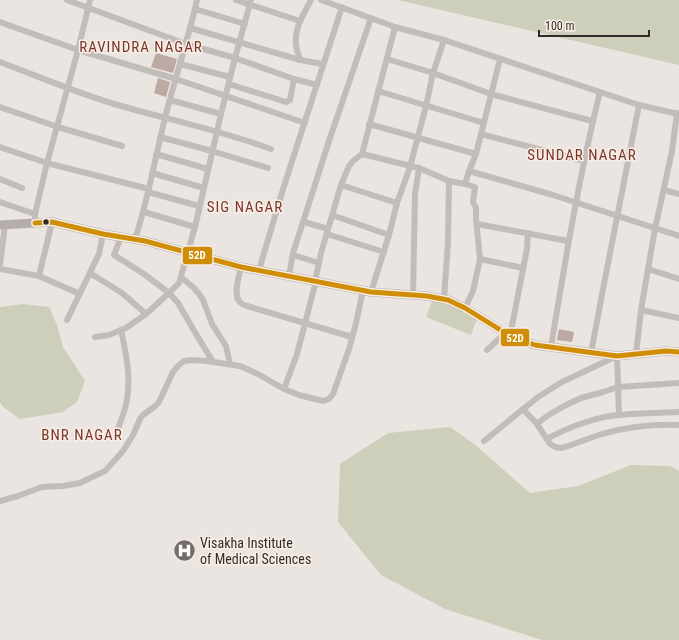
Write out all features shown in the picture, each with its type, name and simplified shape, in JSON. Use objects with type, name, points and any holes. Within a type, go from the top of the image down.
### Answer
[{"type":"street","points":[[67,0],[186,44],[235,58],[294,79],[316,85]]},
{"type":"street","points":[[35,218],[47,163],[58,127],[90,0]]},
{"type":"street","points":[[135,240],[144,212],[165,117],[197,0]]},
{"type":"street","points":[[236,0],[250,2],[300,21]]},
{"type":"street","points":[[300,60],[296,46],[296,31],[311,0]]},
{"type":"street","points":[[321,0],[395,27],[444,40],[639,105],[678,114],[672,151],[655,229],[641,310],[636,354]]},
{"type":"street","points":[[95,337],[109,335],[126,328],[146,314],[179,283],[195,227],[220,114],[250,2]]},
{"type":"street","points":[[259,270],[284,186],[342,8]]},
{"type":"street","points":[[195,9],[245,24]]},
{"type":"street","points":[[289,276],[293,255],[330,138],[371,18]]},
{"type":"street","points":[[0,22],[78,50],[176,79],[304,123]]},
{"type":"street","points":[[284,389],[306,324],[327,231],[341,185],[349,166],[362,154],[395,27]]},
{"type":"street","points":[[190,28],[300,60],[323,64]]},
{"type":"street","points":[[0,501],[42,487],[63,486],[80,483],[106,471],[123,451],[143,415],[159,402],[174,372],[184,361],[192,360],[240,366],[258,374],[284,389],[299,395],[323,401],[329,399],[333,394],[367,291],[384,252],[397,203],[410,166],[433,74],[444,40]]},
{"type":"street","points":[[387,59],[491,94],[592,121]]},
{"type":"street","points":[[465,184],[476,154],[500,59]]},
{"type":"street","points":[[0,62],[68,89],[120,106],[216,131],[271,149]]},
{"type":"street","points":[[180,64],[230,77]]},
{"type":"street","points":[[229,84],[286,102],[290,100],[294,79]]},
{"type":"street","points":[[378,92],[484,123]]},
{"type":"street","points":[[551,347],[568,241],[592,121],[600,92]]},
{"type":"street","points":[[170,100],[220,114]]},
{"type":"street","points":[[591,353],[639,105]]},
{"type":"street","points":[[0,107],[58,127],[122,146]]},
{"type":"street","points":[[369,124],[476,154]]},
{"type":"street","points":[[481,134],[584,161]]},
{"type":"street","points":[[160,137],[268,168]]},
{"type":"street","points":[[0,147],[47,163],[199,206]]},
{"type":"street","points":[[672,151],[679,153]]},
{"type":"street","points":[[156,154],[208,169]]},
{"type":"street","points":[[362,154],[419,168],[449,180],[475,187],[473,202],[476,208],[480,259],[473,291],[465,308]]},
{"type":"street","points":[[413,295],[415,194],[419,168]]},
{"type":"street","points":[[469,170],[679,236]]},
{"type":"street","points":[[152,173],[204,188]]},
{"type":"street","points":[[0,179],[22,188]]},
{"type":"street","points":[[444,299],[448,242],[449,180]]},
{"type":"street","points":[[341,185],[397,203]]},
{"type":"street","points":[[664,190],[679,194]]},
{"type":"street","points":[[0,202],[35,218],[103,234],[145,241],[241,267],[367,291],[427,296],[448,300],[465,308],[510,336],[535,345],[617,356],[666,351],[679,352]]},
{"type":"street","points":[[144,212],[195,227]]},
{"type":"street","points":[[332,215],[389,235]]},
{"type":"street","points":[[0,265],[3,225],[35,218]]},
{"type":"street","points":[[39,276],[52,222]]},
{"type":"street","points":[[304,222],[384,252]]},
{"type":"street","points":[[477,224],[568,241]]},
{"type":"street","points":[[510,336],[527,249],[528,233]]},
{"type":"street","points":[[67,320],[99,254],[103,234]]},
{"type":"street","points":[[121,237],[114,255],[144,274],[169,293],[178,303],[213,362]]},
{"type":"street","points":[[293,255],[319,263]]},
{"type":"street","points":[[480,259],[523,268]]},
{"type":"street","points":[[241,267],[237,286],[238,299],[241,303],[352,338]]},
{"type":"street","points":[[0,269],[39,276],[80,294]]},
{"type":"street","points":[[648,269],[679,279]]},
{"type":"street","points":[[90,273],[122,293],[146,314]]},
{"type":"street","points":[[181,277],[199,294],[212,324],[226,346],[230,364]]},
{"type":"street","points":[[641,310],[679,318]]},
{"type":"street","points":[[118,429],[126,402],[129,376],[121,330]]},
{"type":"street","points":[[487,350],[502,336],[510,336]]},
{"type":"street","points":[[617,356],[619,415]]},
{"type":"street","points":[[484,442],[538,397],[562,382],[617,356]]},
{"type":"street","points":[[537,424],[546,416],[575,401],[618,387],[679,383]]},
{"type":"street","points":[[523,409],[537,424],[550,444],[555,447],[562,448],[602,434],[647,425],[679,425]]},
{"type":"street","points":[[546,439],[579,424],[607,417],[679,412]]},
{"type":"green space","points":[[398,0],[679,0],[679,65]]},
{"type":"green space","points":[[433,299],[478,316],[471,335],[426,317]]},
{"type":"green space","points":[[23,304],[49,307],[57,325],[63,347],[85,381],[77,402],[63,412],[20,419],[2,406],[0,402],[0,307]]},
{"type":"green space","points":[[450,427],[473,443],[530,493],[578,486],[631,465],[670,466],[679,471],[679,640],[542,640],[445,609],[381,575],[338,522],[340,464],[388,433]]},
{"type":"building","points":[[156,53],[177,59],[173,73],[151,67]]},
{"type":"building","points":[[158,78],[170,82],[166,97],[154,93]]},
{"type":"building","points":[[559,329],[574,332],[572,342],[557,340]]},
{"type":"transit line","name":"52D","points":[[35,223],[52,222],[103,234],[145,241],[241,267],[371,292],[427,296],[448,300],[465,308],[510,336],[535,345],[617,356],[666,351],[679,352]]},
{"type":"place","name":"Visakha Institute of Medical Sciences","points":[[184,551]]},
{"type":"district","name":"RAVINDRA NAGAR","points":[[141,47]]},
{"type":"district","name":"SUNDAR NAGAR","points":[[582,155]]},
{"type":"district","name":"SIG NAGAR","points":[[245,207]]},
{"type":"district","name":"BNR NAGAR","points":[[82,435]]}]
